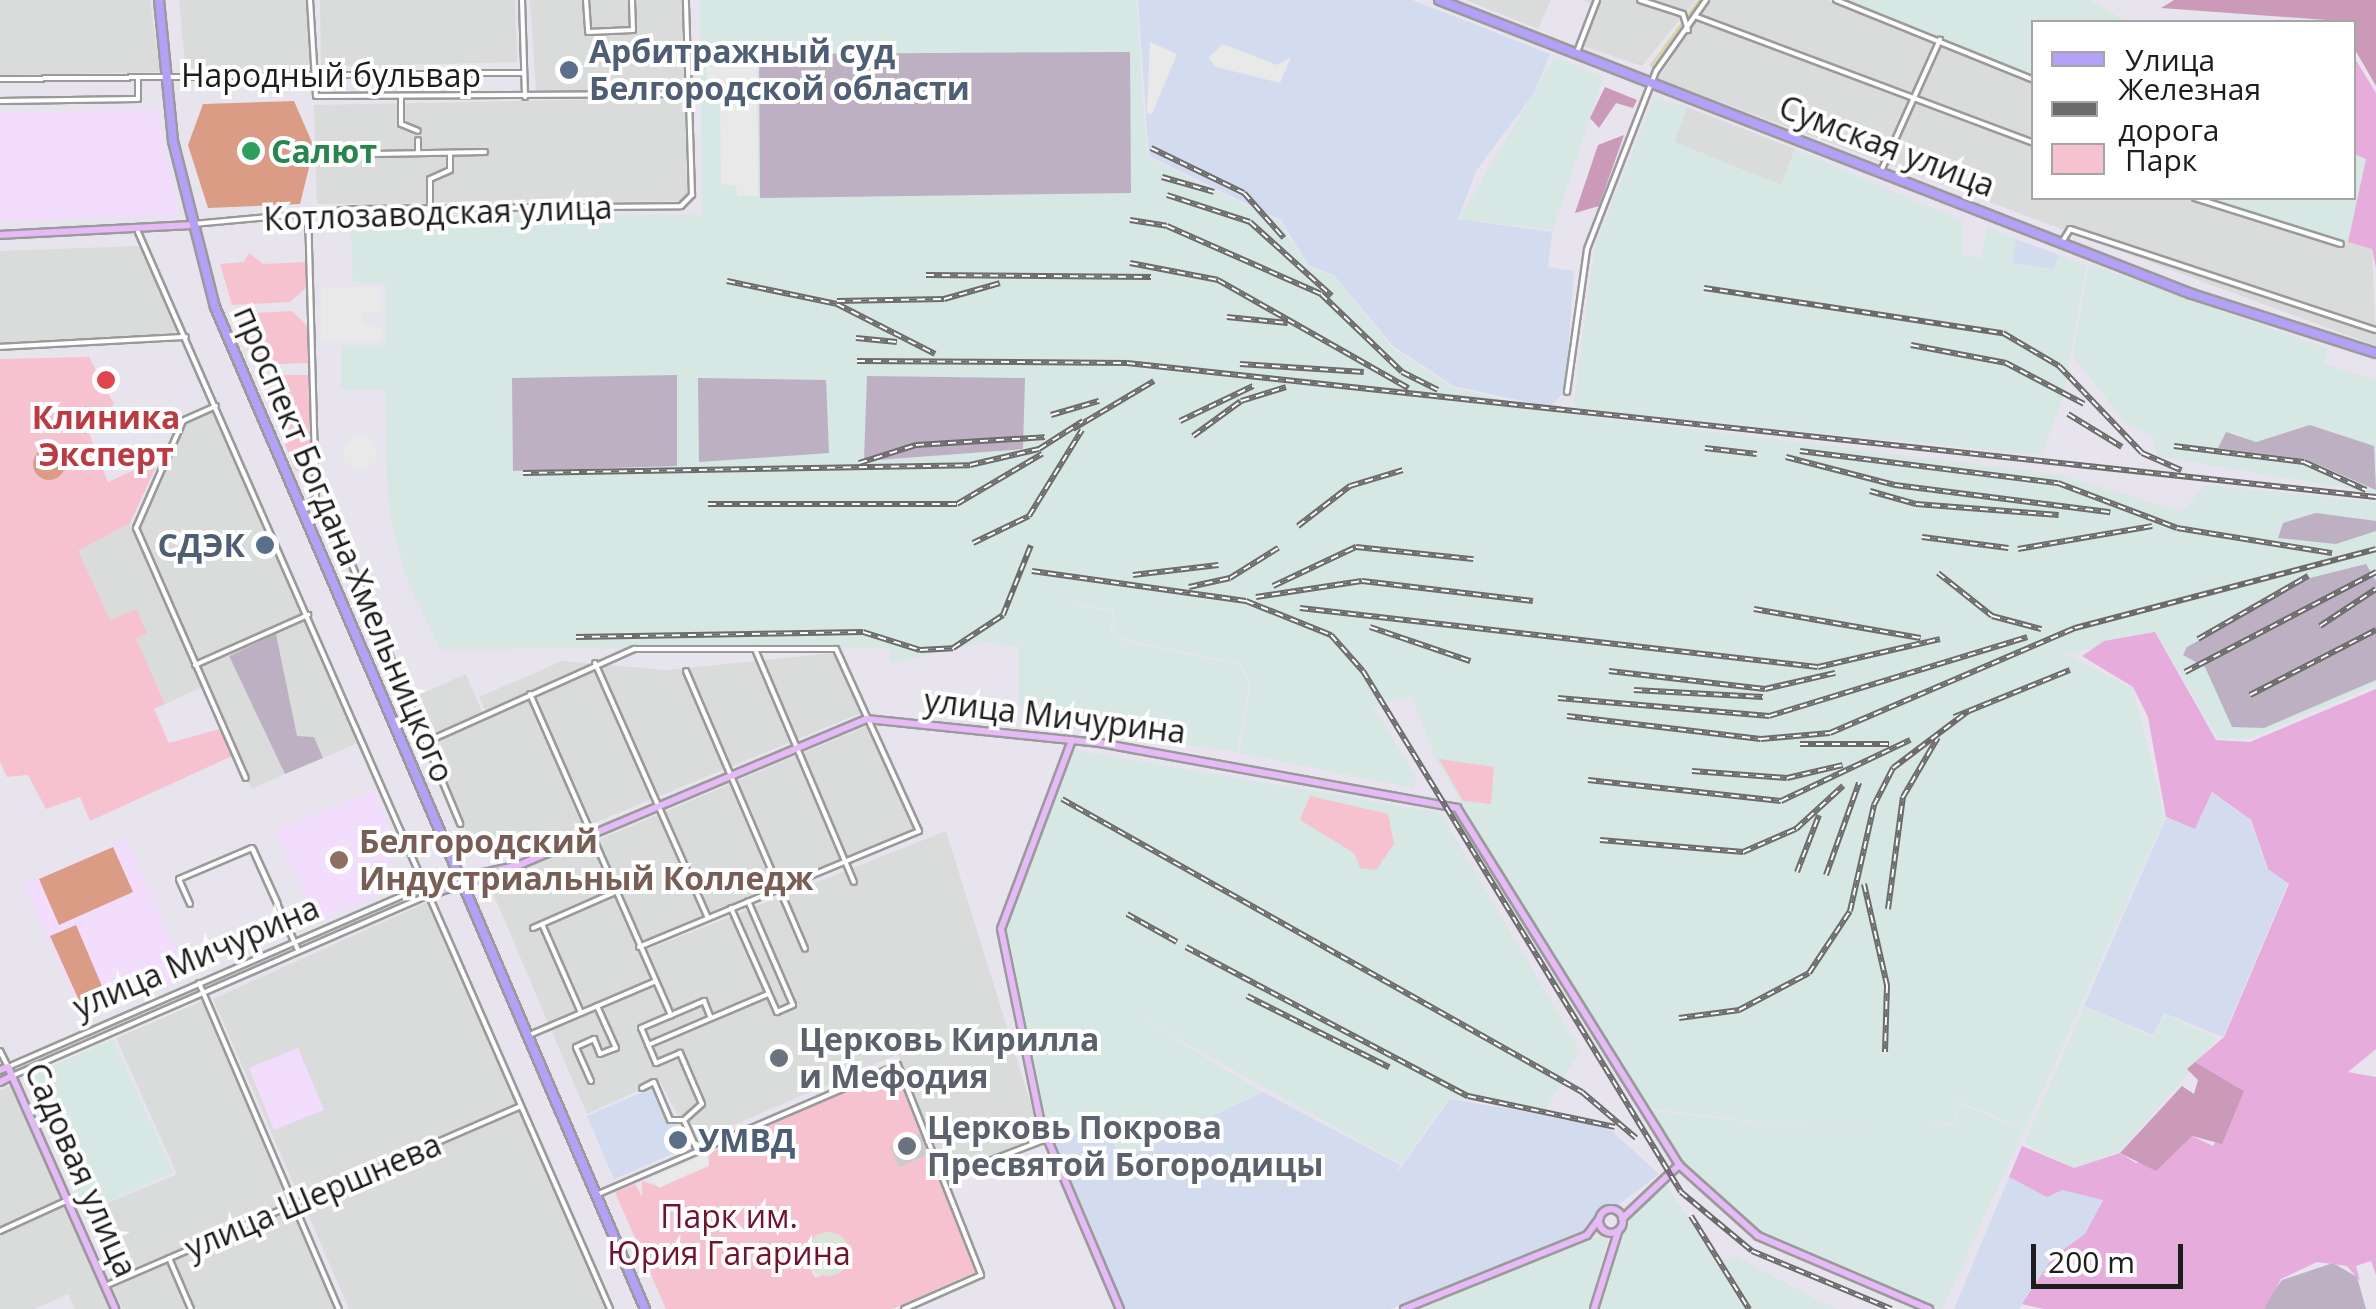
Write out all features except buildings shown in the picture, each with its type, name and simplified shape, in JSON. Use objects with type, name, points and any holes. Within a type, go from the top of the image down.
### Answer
[{"type":"main road","name":"проспект Богдана Хмельницкого","points":[[158,0],[165,76],[190,227],[302,509],[645,1309]]},
{"type":"main road","name":"Сумская улица","points":[[1439,0],[2062,242],[2376,353]]},
{"type":"street","points":[[310,0],[315,74]]},
{"type":"street","points":[[522,0],[525,97]]},
{"type":"street","points":[[586,0],[588,32],[633,30],[632,0]]},
{"type":"street","points":[[686,0],[689,94]]},
{"type":"street","points":[[1577,52],[1598,0]]},
{"type":"street","points":[[1640,0],[1683,14],[1688,30]]},
{"type":"street","points":[[1567,392],[1587,249],[1651,81],[1706,0]]},
{"type":"street","points":[[1836,0],[2031,79]]},
{"type":"street","points":[[1696,17],[2031,142]]},
{"type":"street","points":[[1882,171],[1940,40]]},
{"type":"street","name":"Народный бульвар","points":[[315,74],[316,96],[689,94]]},
{"type":"street","name":"Народный бульвар","points":[[0,79],[524,74]]},
{"type":"street","name":"Народный бульвар","points":[[0,101],[138,99],[138,77]]},
{"type":"street","name":"Котлозаводская улица","points":[[190,227],[213,220],[430,208],[686,204],[689,94]]},
{"type":"street","points":[[401,96],[401,124],[418,131]]},
{"type":"street","points":[[418,140],[418,153]]},
{"type":"street","points":[[430,208],[430,179],[450,170],[450,152]]},
{"type":"street","points":[[374,154],[485,152]]},
{"type":"street","points":[[2198,200],[2341,244]]},
{"type":"street","points":[[308,216],[312,501]]},
{"type":"street","points":[[0,235],[190,227]]},
{"type":"street","points":[[2062,242],[2070,229],[2376,330]]},
{"type":"street","points":[[138,232],[610,1309]]},
{"type":"street","points":[[0,347],[186,337]]},
{"type":"street","points":[[216,406],[183,421],[136,528],[246,778]]},
{"type":"street","points":[[302,509],[312,501]]},
{"type":"street","points":[[312,501],[331,514],[460,824]]},
{"type":"street","points":[[195,665],[308,615]]},
{"type":"street","points":[[426,742],[634,649],[836,650],[918,831],[640,947]]},
{"type":"street","points":[[755,649],[854,882]]},
{"type":"street","points":[[595,664],[708,918]]},
{"type":"street","points":[[686,672],[804,949]]},
{"type":"street","points":[[530,694],[671,1015]]},
{"type":"street","name":"улица Мичурина","points":[[4,1068],[456,872],[519,865],[794,744],[867,719],[1072,740],[1457,808],[1679,1165],[1758,1236],[1929,1309]]},
{"type":"street","points":[[1072,740],[1001,929],[1046,1139],[1120,1309]]},
{"type":"street","points":[[190,904],[179,879],[252,848],[299,951]]},
{"type":"street","points":[[429,895],[519,865]]},
{"type":"street","points":[[533,928],[615,892]]},
{"type":"street","name":"улица Мичурина","points":[[0,1082],[429,895]]},
{"type":"street","points":[[731,908],[778,1012],[793,1005],[748,901]]},
{"type":"street","points":[[542,924],[581,1013]]},
{"type":"street","points":[[527,1036],[656,980]]},
{"type":"street","points":[[198,981],[340,1309]]},
{"type":"street","points":[[648,1045],[768,994]]},
{"type":"street","points":[[642,1088],[654,1082],[670,1120],[684,1120],[702,1104],[680,1053],[656,1063],[641,1028],[704,1001],[711,1018]]},
{"type":"street","points":[[594,1039],[600,1054],[616,1048],[597,1006]]},
{"type":"street","points":[[591,1080],[576,1046],[609,1032]]},
{"type":"street","name":"Садовая улица","points":[[0,1052],[116,1309]]},
{"type":"street","points":[[596,1196],[898,1065],[982,1274],[904,1309]]},
{"type":"street","name":"улица Шершнева","points":[[105,1286],[522,1106]]},
{"type":"street","points":[[684,1120],[698,1152]]},
{"type":"street","points":[[946,1178],[1046,1139]]},
{"type":"street","points":[[1587,1235],[1600,1218],[1629,1205],[1679,1165]]},
{"type":"street","points":[[0,1231],[68,1200]]},
{"type":"street","points":[[1594,1309],[1610,1248],[1629,1205]]},
{"type":"street","points":[[1616,1209],[1622,1220]]},
{"type":"street","points":[[1600,1218],[1610,1248]]},
{"type":"street","points":[[1404,1309],[1587,1235],[1618,1232]]},
{"type":"street","points":[[169,1258],[191,1309]]},
{"type":"street","points":[[1430,1298],[1434,1309]]},
{"type":"shaded area","points":[[0,0],[150,0],[160,72],[0,75]]},
{"type":"shaded area","points":[[179,0],[307,0],[311,71],[186,73]]},
{"type":"shaded area","points":[[320,0],[515,0],[517,62],[321,67]]},
{"type":"shaded area","points":[[530,0],[683,0],[685,90],[536,93]]},
{"type":"shaded area","points":[[700,0],[1136,0],[1147,157],[1280,222],[1307,266],[1335,277],[1392,348],[1453,388],[1561,413],[2062,475],[2181,512],[2206,485],[2376,502],[2376,685],[2249,739],[2217,738],[2155,631],[2067,655],[2133,688],[2165,817],[2025,1129],[1958,1101],[1954,1124],[1912,1119],[1955,1126],[1959,1104],[2024,1130],[1942,1309],[1751,1228],[1683,1164],[1644,1110],[1910,1140],[1644,1108],[1437,762],[1411,695],[1373,706],[1416,777],[1413,788],[1240,753],[1251,683],[1241,664],[1124,639],[1112,627],[1114,609],[1072,605],[1072,594],[1071,606],[1113,611],[1110,628],[1124,641],[1239,665],[1249,684],[1237,752],[1031,723],[1032,708],[1019,706],[1019,646],[987,642],[891,663],[890,648],[440,649],[405,574],[388,504],[385,390],[341,389],[341,345],[385,345],[385,283],[353,282],[350,215],[702,215]]},
{"type":"shaded area","points":[[1138,0],[1412,0],[1550,54],[1534,93],[1476,171],[1458,219],[1552,232],[1548,267],[1574,271],[1565,391],[1550,407],[1454,386],[1393,346],[1334,275],[1308,265],[1281,220],[1149,156]]},
{"type":"shaded area","points":[[1466,0],[1551,0],[1538,29]]},
{"type":"shaded area","points":[[1581,0],[1696,0],[1642,66],[1577,44],[1593,4]]},
{"type":"shaded area","points":[[1710,0],[1827,0],[2031,81],[2031,200],[2205,200],[2372,249],[2376,346],[1658,79]]},
{"type":"shaded area","points":[[1827,0],[2090,0],[2124,20],[2031,20],[2031,81]]},
{"type":"shaded area","points":[[2174,0],[2376,0],[2376,86],[2356,51],[2356,20],[2161,8]]},
{"type":"shaded area","points":[[1150,42],[1177,54],[1152,114],[1147,113]]},
{"type":"shaded area","points":[[1223,44],[1277,65],[1291,57],[1280,83],[1216,67],[1208,58]]},
{"type":"shaded area","points":[[1130,52],[1131,193],[760,198],[759,54]]},
{"type":"shaded area","points":[[757,55],[758,196],[737,196],[736,186],[721,184],[720,99],[707,97],[706,62]]},
{"type":"shaded area","points":[[1555,57],[1603,77],[1553,230],[1459,219]]},
{"type":"shaded area","points":[[2356,60],[2376,93],[2376,268],[2372,249],[2348,242],[2366,159],[2356,155]]},
{"type":"shaded area","points":[[1605,87],[1637,100],[1633,108],[1616,103],[1599,128],[1590,118]]},
{"type":"shaded area","points":[[685,98],[687,201],[317,204],[314,105]]},
{"type":"shaded area","points":[[1654,98],[1687,107],[1674,142],[1781,185],[1796,150],[1962,221],[1962,255],[1982,258],[1987,226],[2016,239],[2012,263],[2054,269],[2059,255],[2086,266],[2064,393],[2042,455],[1573,409],[1595,246]]},
{"type":"shaded area","name":"Салют","points":[[294,101],[314,147],[300,204],[208,208],[188,145],[203,104]]},
{"type":"shaded area","points":[[1687,107],[1795,149],[1781,185],[1674,142]]},
{"type":"shaded area","points":[[157,110],[179,215],[0,221],[0,112]]},
{"type":"shaded area","points":[[1624,135],[1599,206],[1575,213],[1598,145]]},
{"type":"shaded area","points":[[2356,155],[2366,158],[2348,242],[2205,200],[2356,200]]},
{"type":"shaded area","points":[[2016,239],[2059,255],[2054,269],[2011,263]]},
{"type":"shaded area","points":[[139,246],[179,331],[137,343],[0,345],[0,251]]},
{"type":"shaded area","points":[[2089,264],[2328,349],[2324,364],[2376,380],[2376,493],[2157,456],[2153,436],[2127,424],[2073,356]]},
{"type":"shaded area","points":[[321,287],[380,287],[380,313],[362,313],[362,326],[381,327],[381,341],[321,341]]},
{"type":"shaded area","points":[[677,375],[677,466],[513,471],[512,378]]},
{"type":"shaded area","points":[[867,376],[1025,378],[1023,449],[864,461]]},
{"type":"shaded area","points":[[698,378],[826,380],[829,453],[699,462]]},
{"type":"shaded area","points":[[215,411],[360,742],[323,758],[314,738],[297,737],[276,634],[229,656],[285,774],[252,789],[139,524],[185,424]]},
{"type":"shaded area","points":[[2310,425],[2374,446],[2376,490],[2305,459],[2218,448],[2226,432],[2256,442]]},
{"type":"shaded area","points":[[360,436],[372,441],[377,453],[372,465],[360,470],[348,465],[343,453],[348,441]]},
{"type":"shaded area","points":[[49,448],[61,452],[65,464],[61,476],[49,480],[37,476],[33,464],[37,452]]},
{"type":"shaded area","points":[[2316,513],[2376,521],[2376,531],[2336,544],[2278,538],[2283,523]]},
{"type":"shaded area","points":[[130,523],[202,687],[165,704],[135,638],[136,609],[110,621],[77,551]]},
{"type":"shaded area","points":[[2366,564],[2376,581],[2376,680],[2264,728],[2232,727],[2205,667],[2183,655],[2187,647],[2310,578]]},
{"type":"shaded area","points":[[2155,632],[2216,740],[2250,742],[2376,689],[2376,1049],[2348,1072],[2376,1077],[2376,1275],[2371,1261],[2356,1266],[2360,1281],[2347,1266],[2317,1262],[2281,1279],[2264,1309],[2044,1309],[2022,1304],[2053,1257],[2085,1234],[2103,1200],[2062,1190],[2047,1197],[2009,1177],[2022,1146],[2074,1168],[2120,1153],[2136,1163],[2167,1155],[2192,1136],[2213,1146],[2244,1091],[2195,1062],[2224,1037],[2289,884],[2268,869],[2251,820],[2212,792],[2195,829],[2166,817],[2148,717],[2133,687],[2082,656],[2104,641]]},
{"type":"shaded area","points":[[276,634],[297,736],[314,737],[323,758],[285,774],[229,656]]},
{"type":"shaded area","points":[[835,653],[861,713],[589,825],[531,692],[486,712],[479,697],[562,661],[666,670]]},
{"type":"shaded area","points":[[466,674],[484,717],[529,696],[585,825],[507,859],[500,844],[475,852],[411,698]]},
{"type":"shaded area","points":[[867,726],[916,830],[641,945],[596,841]]},
{"type":"shaded area","points":[[1075,750],[1440,813],[1580,1050],[1545,1111],[1449,1098],[1401,1164],[1129,1011],[1262,1092],[1121,1159],[1103,1120],[1052,1143],[1029,1061],[1084,1028],[1028,1058],[1005,922]]},
{"type":"shaded area","name":"Белгородский Индустриальный Колледж","points":[[375,790],[397,845],[383,874],[390,890],[316,922],[275,830]]},
{"type":"shaded area","points":[[2212,793],[2250,820],[2267,868],[2288,884],[2223,1037],[2164,1013],[2153,1035],[2084,1006],[2166,818],[2195,829]]},
{"type":"shaded area","points":[[946,831],[1042,1140],[948,1177],[898,1054],[692,1143],[660,1081],[587,1114],[489,884],[591,840],[639,953]]},
{"type":"shaded area","points":[[127,840],[188,977],[85,1021],[24,885]]},
{"type":"shaded area","points":[[113,847],[133,892],[59,925],[39,879]]},
{"type":"shaded area","points":[[430,901],[518,1104],[300,1198],[213,999]]},
{"type":"shaded area","points":[[76,925],[110,1005],[86,1016],[50,936]]},
{"type":"shaded area","points":[[194,996],[197,1003],[33,1074],[31,1068]]},
{"type":"shaded area","points":[[204,1000],[291,1201],[115,1279],[84,1213],[177,1174],[116,1038]]},
{"type":"shaded area","points":[[2084,1007],[2153,1037],[2165,1014],[2217,1039],[2120,1152],[2074,1168],[2024,1144]]},
{"type":"shaded area","points":[[113,1039],[173,1172],[84,1213],[28,1076]]},
{"type":"shaded area","points":[[298,1048],[324,1110],[274,1130],[249,1068]]},
{"type":"shaded area","points":[[2195,1062],[2244,1091],[2222,1144],[2192,1136],[2156,1171],[2120,1153],[2182,1086],[2194,1094],[2198,1080],[2187,1069]]},
{"type":"shaded area","points":[[659,1085],[690,1146],[614,1179],[587,1116]]},
{"type":"shaded area","points":[[10,1086],[111,1309],[75,1309],[68,1294],[34,1309],[0,1309],[0,1090]]},
{"type":"shaded area","points":[[1263,1092],[1400,1165],[1396,1174],[1450,1099],[1605,1125],[1659,1174],[1585,1230],[1390,1309],[1125,1309],[1052,1144],[1103,1121],[1121,1159]]},
{"type":"shaded area","points":[[520,1111],[606,1309],[349,1309],[304,1205]]},
{"type":"shaded area","points":[[920,1133],[929,1154],[899,1168],[889,1146]]},
{"type":"shaded area","points":[[706,1155],[709,1165],[659,1188],[651,1178]]},
{"type":"shaded area","points":[[2009,1177],[2046,1196],[2062,1190],[2103,1199],[2085,1234],[2053,1257],[2019,1309],[1954,1309]]},
{"type":"shaded area","points":[[1665,1182],[1745,1309],[1601,1309],[1625,1218]]},
{"type":"shaded area","points":[[293,1208],[335,1309],[123,1309],[113,1288]]},
{"type":"shaded area","points":[[828,1232],[844,1238],[850,1254],[844,1270],[828,1276],[812,1270],[806,1254],[812,1238]]},
{"type":"shaded area","points":[[1608,1236],[1589,1309],[1410,1309],[1595,1237]]},
{"type":"shaded area","points":[[1736,1256],[1837,1309],[1751,1309],[1721,1260]]},
{"type":"shaded area","points":[[2333,1263],[2357,1277],[2366,1309],[2260,1309],[2282,1280]]},
{"type":"green space","points":[[249,253],[263,264],[307,262],[308,286],[290,302],[232,305],[220,264],[244,262]]},
{"type":"green space","points":[[292,311],[309,328],[308,363],[254,365],[234,314]]},
{"type":"green space","points":[[89,357],[114,404],[88,431],[108,482],[160,458],[130,523],[78,551],[110,620],[136,609],[147,633],[136,639],[165,704],[154,709],[169,743],[220,729],[232,756],[90,821],[80,797],[46,809],[28,775],[7,777],[0,762],[0,359]]},
{"type":"green space","points":[[282,375],[310,375],[314,494],[304,469],[295,471],[262,384]]},
{"type":"green space","points":[[1439,759],[1494,767],[1491,804],[1463,801]]},
{"type":"green space","points":[[1310,796],[1388,814],[1394,844],[1376,870],[1360,868],[1354,853],[1300,820]]},
{"type":"green space","name":"Парк им. Юрия Гагарина","points":[[895,1069],[920,1133],[890,1146],[899,1168],[929,1154],[975,1272],[892,1309],[666,1309],[615,1192],[635,1184],[642,1197],[642,1181],[660,1187],[709,1166],[709,1153]],"holes":[[[800,1248],[855,1261],[815,1278]]]},
{"type":"waterway","points":[[1651,65],[1699,0]]},
{"type":"railway","points":[[1151,148],[1244,193],[1284,238]]},
{"type":"railway","points":[[1162,177],[1214,192]]},
{"type":"railway","points":[[1167,195],[1250,222],[1332,296]]},
{"type":"railway","points":[[1130,220],[1167,226],[1321,294],[1402,372],[1438,390]]},
{"type":"railway","points":[[1130,263],[1218,280],[1408,388]]},
{"type":"railway","points":[[926,275],[1151,277]]},
{"type":"railway","points":[[727,281],[837,304],[935,354]]},
{"type":"railway","points":[[837,301],[944,299],[1000,283]]},
{"type":"railway","points":[[1704,288],[2003,333],[2059,366],[2142,453],[2181,470]]},
{"type":"railway","points":[[1227,317],[1288,323]]},
{"type":"railway","points":[[856,338],[897,342]]},
{"type":"railway","points":[[1911,345],[2006,363],[2084,404]]},
{"type":"railway","points":[[857,361],[1127,363],[2376,497]]},
{"type":"railway","points":[[1240,364],[1364,372]]},
{"type":"railway","points":[[1073,429],[1154,381]]},
{"type":"railway","points":[[1180,421],[1253,386]]},
{"type":"railway","points":[[1193,436],[1241,401],[1286,387]]},
{"type":"railway","points":[[1051,415],[1099,401]]},
{"type":"railway","points":[[2068,414],[2122,447]]},
{"type":"railway","points":[[523,473],[970,465],[1039,449],[1083,421]]},
{"type":"railway","points":[[973,543],[1029,516],[1082,430]]},
{"type":"railway","points":[[859,463],[916,445],[1045,437]]},
{"type":"railway","points":[[2174,446],[2304,462],[2366,490]]},
{"type":"railway","points":[[1705,448],[1757,454]]},
{"type":"railway","points":[[1800,451],[2058,483],[2177,528],[2332,553]]},
{"type":"railway","points":[[708,504],[957,504],[1042,454]]},
{"type":"railway","points":[[1786,457],[1895,485],[2110,512]]},
{"type":"railway","points":[[1298,526],[1350,486],[1403,470]]},
{"type":"railway","points":[[1870,491],[1916,504],[2059,515]]},
{"type":"railway","points":[[2018,549],[2152,526]]},
{"type":"railway","points":[[1922,537],[2008,548]]},
{"type":"railway","points":[[576,637],[863,632],[920,650],[953,648],[1003,615],[1031,545]]},
{"type":"railway","points":[[1273,586],[1356,547],[1473,559]]},
{"type":"railway","points":[[1189,587],[1230,578],[1278,548]]},
{"type":"railway","points":[[1567,716],[1761,739],[1830,733],[2075,628],[2376,549]]},
{"type":"railway","points":[[1133,575],[1218,565]]},
{"type":"railway","points":[[1032,571],[1246,601],[1331,635],[1363,671],[1681,1192],[1752,1251],[1891,1309]]},
{"type":"railway","points":[[2185,672],[2376,572]]},
{"type":"railway","points":[[1938,573],[1992,616],[2041,629]]},
{"type":"railway","points":[[2198,639],[2308,576]]},
{"type":"railway","points":[[1256,597],[1362,581],[1533,601]]},
{"type":"railway","points":[[2320,626],[2376,589]]},
{"type":"railway","points":[[1300,608],[1818,667],[1940,639]]},
{"type":"railway","points":[[1754,609],[1921,638]]},
{"type":"railway","points":[[1370,627],[1470,661]]},
{"type":"railway","points":[[2250,695],[2376,630]]},
{"type":"railway","points":[[1558,698],[1769,716],[2027,637]]},
{"type":"railway","points":[[1954,717],[2070,670]]},
{"type":"railway","points":[[1609,671],[1765,689],[1835,673]]},
{"type":"railway","points":[[1634,690],[1763,697]]},
{"type":"railway","points":[[1679,1018],[1739,1010],[1809,973],[1850,911],[1874,805],[1893,768],[1967,712]]},
{"type":"railway","points":[[1888,909],[1903,797],[1938,737]]},
{"type":"railway","points":[[1588,780],[1781,801],[1910,740]]},
{"type":"railway","points":[[1800,744],[1889,744]]},
{"type":"railway","points":[[1692,771],[1787,778],[1843,765]]},
{"type":"railway","points":[[1826,875],[1859,783]]},
{"type":"railway","points":[[1600,840],[1743,852],[1796,829],[1843,786]]},
{"type":"railway","points":[[1062,799],[1582,1092],[1636,1138]]},
{"type":"railway","points":[[1797,872],[1819,815]]},
{"type":"railway","points":[[1864,884],[1887,985],[1885,1052]]},
{"type":"railway","points":[[1127,914],[1177,942]]},
{"type":"railway","points":[[1186,947],[1468,1096],[1615,1127]]},
{"type":"railway","points":[[1247,996],[1389,1067]]},
{"type":"railway","points":[[1691,1216],[1749,1309]]},
{"type":"place","name":"Арбитражный суд Белгородской области","points":[[569,70]]},
{"type":"place","name":"Салют","points":[[251,151]]},
{"type":"place","name":"Клиника Эксперт","points":[[106,380]]},
{"type":"place","name":"СДЭК","points":[[265,545]]},
{"type":"place","name":"Белгородский Индустриальный Колледж","points":[[339,860]]},
{"type":"place","name":"Церковь Кирилла и Мефодия","points":[[779,1058]]},
{"type":"place","name":"УМВД","points":[[678,1140]]},
{"type":"place","name":"Церковь Покрова Пресвятой Богородицы","points":[[907,1146]]}]
